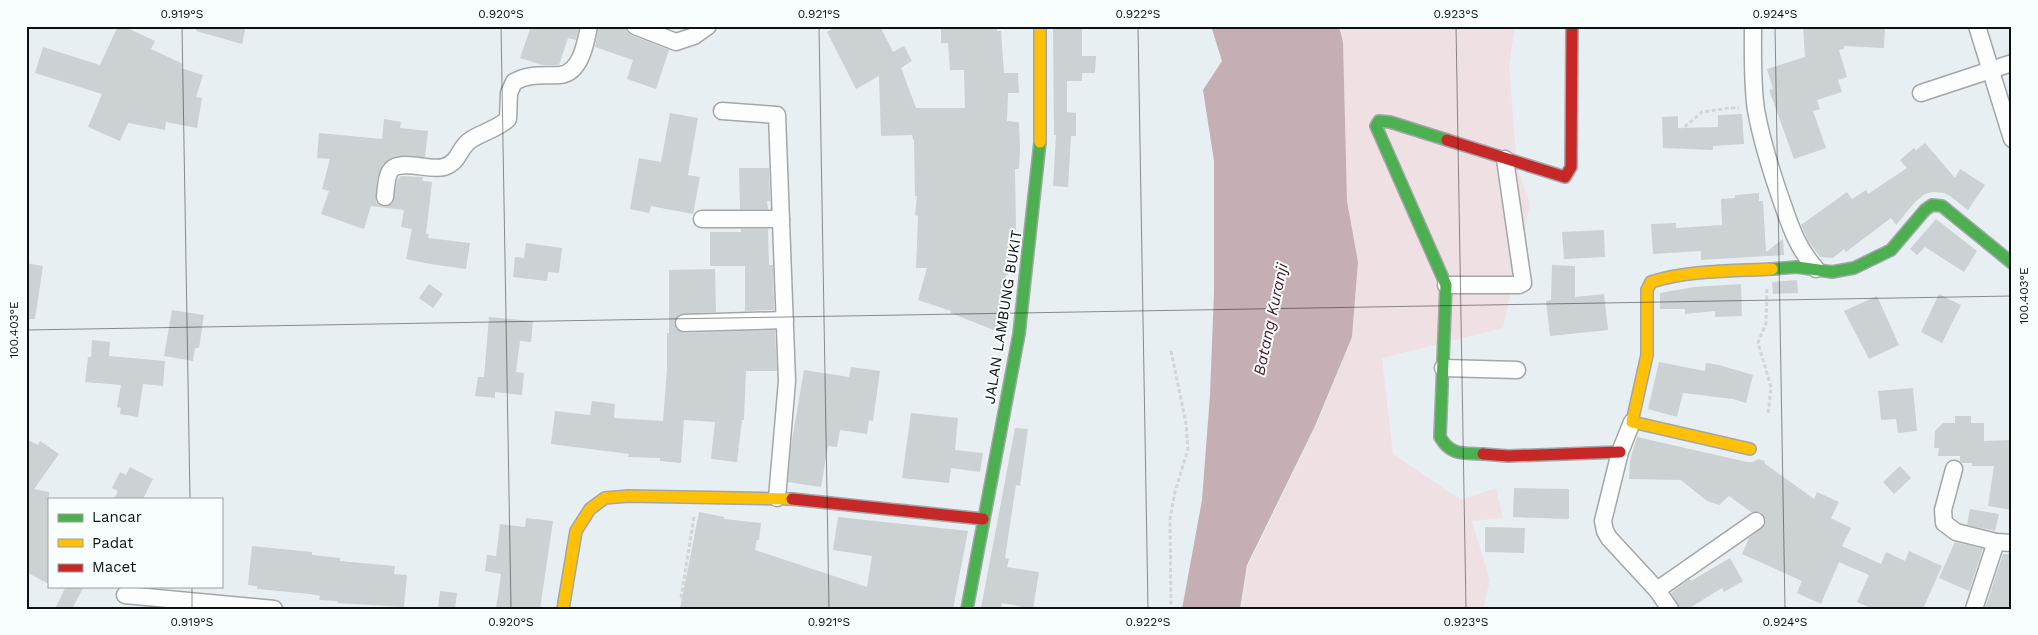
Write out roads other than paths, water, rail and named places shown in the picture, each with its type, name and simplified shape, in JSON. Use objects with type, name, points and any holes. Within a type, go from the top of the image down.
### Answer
[{"type":"street","points":[[385,197],[389,173],[392,168],[400,165],[442,167],[455,162],[468,142],[499,127],[508,119],[509,93],[514,82],[531,75],[563,75],[576,66],[585,47],[589,26]]},
{"type":"street","points":[[636,26],[676,42],[694,36],[708,26]]},
{"type":"street","name":"JALAN LAMBUNG BUKIT","points":[[968,609],[983,518],[1019,334],[1033,220],[1041,131],[1040,26]]},
{"type":"street","points":[[1572,26],[1571,167],[1565,178],[1390,122],[1379,121],[1376,126],[1446,285],[1440,437],[1445,446],[1453,452],[1508,456],[1620,452]]},
{"type":"street","points":[[1753,26],[1756,110],[1768,161],[1791,228],[1804,256],[1816,269]]},
{"type":"street","points":[[1977,26],[2012,139]]},
{"type":"street","points":[[1921,93],[2012,63]]},
{"type":"street","points":[[722,111],[777,114],[787,382],[777,498]]},
{"type":"street","points":[[1446,285],[1519,285],[1523,283],[1505,159]]},
{"type":"street","points":[[1670,609],[1657,590],[1608,538],[1603,521],[1620,452],[1632,422],[1647,355],[1647,290],[1651,282],[1693,274],[1797,267],[1832,272],[1854,268],[1891,250],[1929,206],[1936,205],[1942,206],[2012,263]]},
{"type":"street","points":[[702,219],[781,219]]},
{"type":"street","points":[[684,323],[785,320]]},
{"type":"street","points":[[1443,368],[1517,370]]},
{"type":"street","points":[[1632,422],[1750,449]]},
{"type":"street","points":[[1954,469],[1944,510],[1944,523],[1956,532],[2004,543],[1974,609]]},
{"type":"street","points":[[564,609],[576,531],[590,509],[605,498],[629,496],[777,498],[983,518]]},
{"type":"street","points":[[1657,590],[1756,521]]},
{"type":"street","points":[[124,597],[274,609]]},
{"type":"water","name":"Batang Kuranji","points":[[1211,26],[1339,26],[1343,42],[1347,201],[1358,262],[1352,337],[1315,426],[1247,565],[1240,609],[1182,609],[1202,500],[1210,395],[1214,292],[1214,161],[1203,90],[1222,61]]}]
